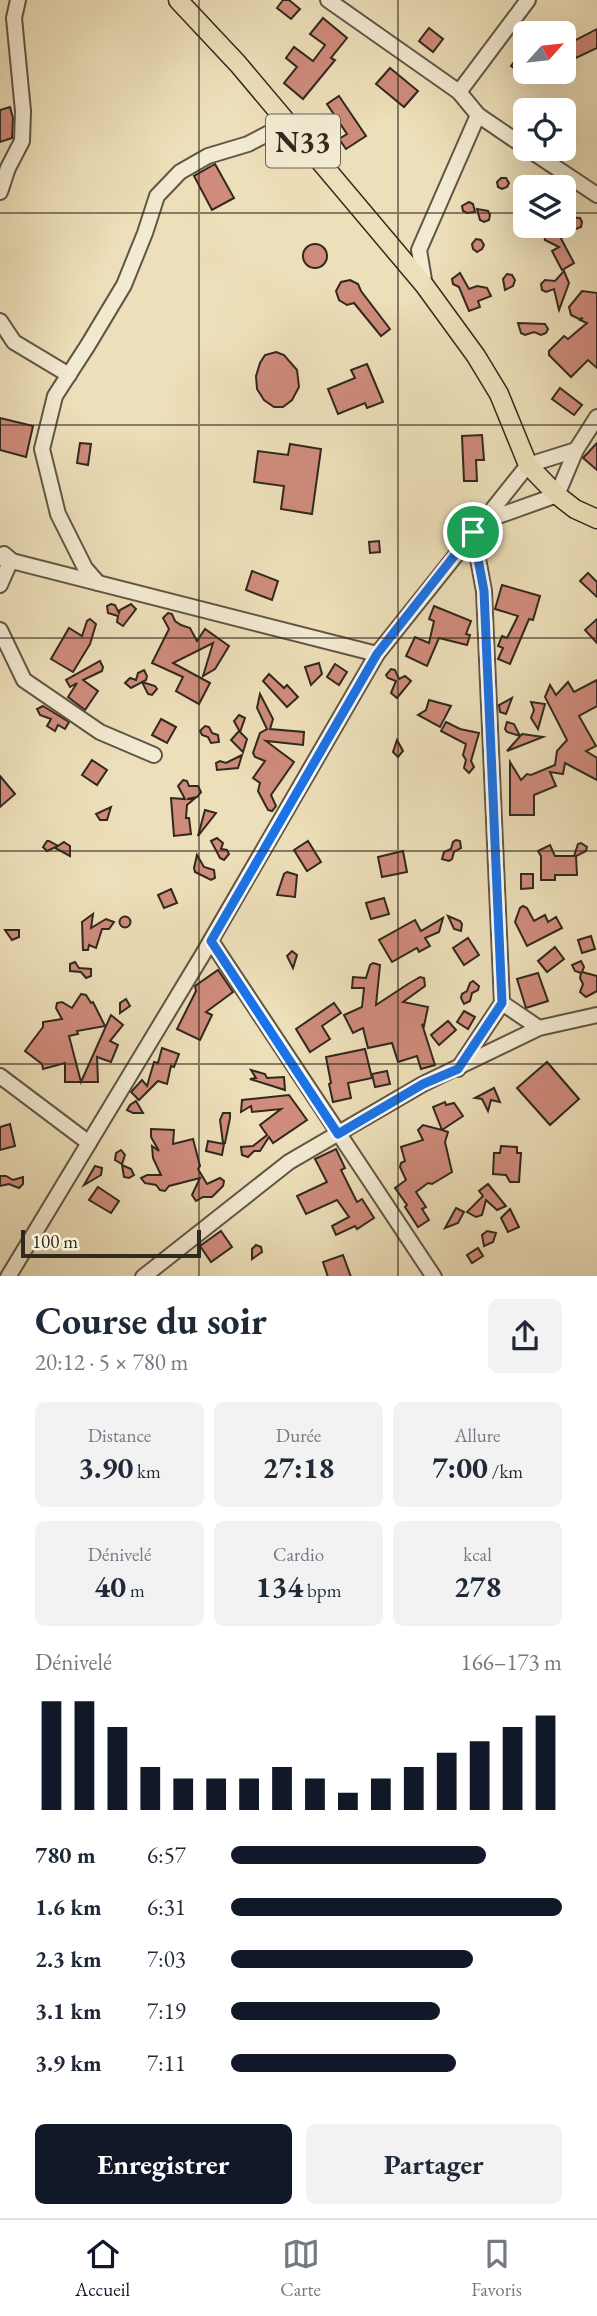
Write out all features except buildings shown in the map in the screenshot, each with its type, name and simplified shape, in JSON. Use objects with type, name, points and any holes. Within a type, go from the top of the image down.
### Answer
[{"type":"main road","name":"N33","points":[[178,0],[238,64],[425,286],[476,356],[499,394],[528,465],[557,495],[575,509],[597,519]]},
{"type":"street","points":[[0,192],[8,168],[22,141],[23,111],[14,18],[18,0]]},
{"type":"street","points":[[328,0],[459,92],[478,115],[513,139]]},
{"type":"street","points":[[459,92],[528,0]]},
{"type":"street","points":[[425,286],[419,250],[478,115]]},
{"type":"street","points":[[98,583],[85,568],[58,514],[41,449],[55,396],[124,285],[157,196],[180,172],[208,156],[248,144],[288,123]]},
{"type":"street","points":[[546,161],[597,195]]},
{"type":"street","points":[[0,321],[14,342],[69,375]]},
{"type":"street","points":[[478,527],[557,495],[576,450],[597,417]]},
{"type":"street","points":[[8,1276],[211,941],[377,654],[528,465],[576,450]]},
{"type":"street","points":[[458,1069],[502,1003],[484,591],[478,527]]},
{"type":"street","points":[[0,585],[4,557],[377,654]]},
{"type":"street","points":[[0,630],[24,680],[100,732],[155,755]]},
{"type":"street","points":[[211,941],[434,1276]]},
{"type":"street","points":[[502,1003],[538,1028]]},
{"type":"street","points":[[143,1276],[289,1162],[423,1084],[538,1028],[597,1015]]},
{"type":"street","points":[[0,1076],[89,1143]]},
{"type":"route","points":[[473,532],[484,591],[502,1003],[458,1069],[423,1084],[338,1134],[211,941],[377,654],[473,532]]}]
